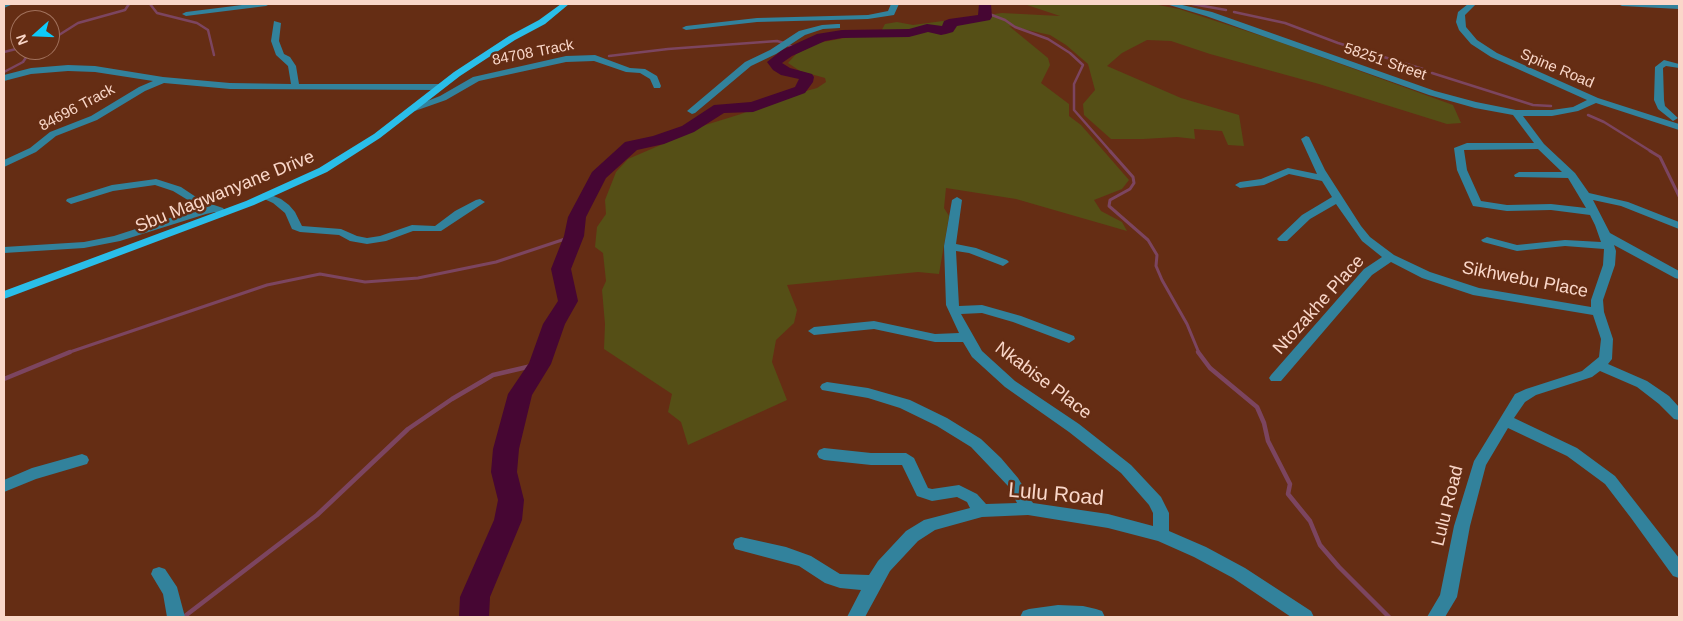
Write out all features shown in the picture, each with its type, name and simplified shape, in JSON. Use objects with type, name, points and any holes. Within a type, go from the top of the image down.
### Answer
[{"type":"main road","name":"Sbu Magwanyane Drive","points":[[4,295],[217,211],[266,196],[342,160],[378,136],[440,87],[512,38],[542,22],[565,4]]},
{"type":"street","points":[[4,6],[9,4]]},
{"type":"street","points":[[186,14],[266,4]]},
{"type":"street","points":[[686,28],[757,20],[863,18],[891,13],[895,4]]},
{"type":"street","name":"58251 Street","points":[[1170,4],[1209,14],[1454,100],[1516,113],[1564,111],[1595,100]]},
{"type":"street","name":"Spine Road","points":[[1472,4],[1464,9],[1461,14],[1460,22],[1462,28],[1474,42],[1511,64],[1595,100],[1676,122]]},
{"type":"street","points":[[1622,4],[1679,7]]},
{"type":"street","points":[[692,112],[741,68],[781,47],[799,34],[822,27],[850,24],[863,18]]},
{"type":"street","points":[[277,23],[275,41],[280,55],[287,59],[292,66],[296,77],[295,86]]},
{"type":"street","name":"84708 Track","points":[[412,109],[442,98],[476,79],[566,59],[595,58],[629,70],[642,71],[654,78],[657,86]]},
{"type":"street","points":[[1676,122],[1662,107],[1659,100],[1659,67],[1664,63],[1679,66]]},
{"type":"street","points":[[4,78],[31,71],[68,68],[109,71],[163,80],[230,86],[440,87]]},
{"type":"street","name":"84696 Track","points":[[4,164],[32,150],[53,134],[99,116],[142,89],[163,80]]},
{"type":"street","points":[[1516,113],[1541,146],[1571,175],[1586,195],[1595,212],[1610,251],[1609,265],[1597,300],[1598,312],[1607,339],[1605,359],[1599,365],[1642,384],[1664,400],[1679,415]]},
{"type":"street","name":"Sikhwebu Place","points":[[1306,139],[1313,158],[1366,239],[1390,257],[1426,275],[1477,292],[1598,312]]},
{"type":"street","points":[[1541,146],[1466,146],[1459,148],[1462,170],[1477,204],[1508,208],[1551,207],[1595,212]]},
{"type":"street","points":[[1240,185],[1264,182],[1277,174],[1288,172],[1298,172],[1326,179]]},
{"type":"street","points":[[1519,175],[1571,175]]},
{"type":"street","points":[[71,201],[112,188],[156,182],[177,189],[198,203],[217,211]]},
{"type":"street","points":[[1586,195],[1624,204],[1679,226]]},
{"type":"street","points":[[266,196],[282,204],[290,212],[296,227],[306,231],[341,232],[354,239],[366,242],[382,239],[412,228],[440,228],[480,202]]},
{"type":"street","points":[[1283,239],[1306,217],[1338,198]]},
{"type":"street","name":"Nkabise Place","points":[[957,200],[950,246],[950,287],[954,310],[966,336],[977,354],[992,369],[1037,404],[1100,447],[1136,479],[1155,501],[1160,513],[1161,535]]},
{"type":"street","points":[[4,250],[84,245],[101,242],[217,211]]},
{"type":"street","points":[[1487,240],[1517,248],[1606,240],[1679,275]]},
{"type":"street","points":[[950,246],[972,250],[1003,262]]},
{"type":"street","name":"Ntozakhe Place","points":[[1276,378],[1368,272],[1390,257]]},
{"type":"street","points":[[954,310],[982,309],[1017,319],[1069,338]]},
{"type":"street","points":[[814,331],[874,326],[908,331],[935,338],[948,339],[966,336]]},
{"type":"street","name":"Lulu Road","points":[[1436,617],[1448,597],[1462,526],[1479,465],[1505,420],[1520,398],[1543,386],[1575,379],[1587,374],[1599,365]]},
{"type":"street","points":[[827,387],[868,393],[905,404],[942,422],[976,443],[996,462],[1013,482],[1028,509]]},
{"type":"street","points":[[1505,420],[1572,452],[1610,480],[1637,513],[1679,571]]},
{"type":"street","points":[[824,454],[871,459],[906,458],[922,492],[932,495],[959,491],[972,498],[982,511]]},
{"type":"street","points":[[4,486],[32,474],[82,460]]},
{"type":"street","name":"Lulu Road","points":[[856,617],[873,583],[895,554],[912,536],[930,525],[982,511],[1028,509],[1108,521],[1161,535],[1200,552],[1239,573],[1305,617]]},
{"type":"street","points":[[741,544],[805,561],[831,578],[873,583]]},
{"type":"street","points":[[159,574],[171,592],[176,617]]},
{"type":"street","points":[[1029,617],[1058,612],[1096,617]]},
{"type":"shaded area","points":[[1024,4],[1153,4],[1179,9],[1277,41],[1453,105],[1461,123],[1447,124],[1171,41],[1147,40],[1122,53],[1107,66],[1181,98],[1239,115],[1244,146],[1228,145],[1222,131],[1194,129],[1195,139],[1177,137],[1111,139],[1084,115],[1083,104],[1095,90],[1088,64],[1066,45],[1050,35],[1009,26],[1048,58],[1050,65],[1041,83],[1069,104],[1069,116],[1081,125],[1129,180],[1122,189],[1094,200],[1101,211],[1122,222],[1127,231],[1016,199],[946,188],[944,208],[949,216],[939,274],[918,272],[787,285],[797,310],[794,323],[776,340],[772,362],[787,400],[688,445],[681,422],[668,412],[672,394],[604,349],[605,324],[602,290],[606,281],[603,253],[595,247],[597,227],[606,214],[605,200],[616,172],[628,159],[663,144],[686,131],[741,114],[777,99],[817,88],[826,82],[825,78],[800,71],[788,63],[796,54],[818,43],[855,36],[878,37],[885,24],[897,22],[913,25],[1002,13],[1060,16]]},
{"type":"waterway","points":[[60,34],[78,23],[125,10],[129,4]]},
{"type":"waterway","points":[[150,4],[157,13],[197,23],[208,30],[214,55]]},
{"type":"waterway","points":[[474,617],[475,597],[508,520],[511,500],[504,472],[506,449],[520,394],[540,364],[554,324],[568,301],[561,269],[574,236],[577,217],[598,176],[631,146],[658,140],[688,129],[720,108],[753,107],[800,90],[807,77],[786,72],[774,62],[787,53],[822,37],[842,34],[909,33],[927,28],[936,28],[941,31],[948,29],[949,24],[954,22],[985,17],[985,4]]},
{"type":"waterway","points":[[1192,4],[1226,10]]},
{"type":"waterway","points":[[984,12],[1005,20],[1015,27],[1048,39],[1070,53],[1083,65],[1074,84],[1074,110],[1111,152]]},
{"type":"waterway","points":[[1234,12],[1285,23],[1338,43],[1423,69]]},
{"type":"waterway","points":[[609,56],[668,49],[777,41],[784,43]]},
{"type":"waterway","points":[[788,45],[797,49]]},
{"type":"waterway","points":[[4,52],[10,50]]},
{"type":"waterway","points":[[4,72],[24,60]]},
{"type":"waterway","points":[[1432,73],[1533,105],[1551,106]]},
{"type":"waterway","points":[[1588,115],[1604,122],[1652,152]]},
{"type":"waterway","points":[[1110,151],[1133,177],[1134,183],[1130,189],[1110,200],[1109,206],[1148,240],[1157,255],[1156,266],[1162,280],[1187,324],[1199,353]]},
{"type":"waterway","points":[[1650,151],[1660,157],[1679,196]]},
{"type":"waterway","points":[[67,353],[267,285],[320,274],[365,282],[418,278],[496,262],[574,236]]},
{"type":"waterway","points":[[4,379],[70,352]]},
{"type":"waterway","points":[[1198,352],[1210,368],[1257,407],[1264,423],[1268,441],[1290,484],[1288,494],[1310,521],[1320,545],[1339,567],[1389,617]]},
{"type":"waterway","points":[[185,616],[317,515],[408,429],[452,399],[493,375],[540,364]]}]
